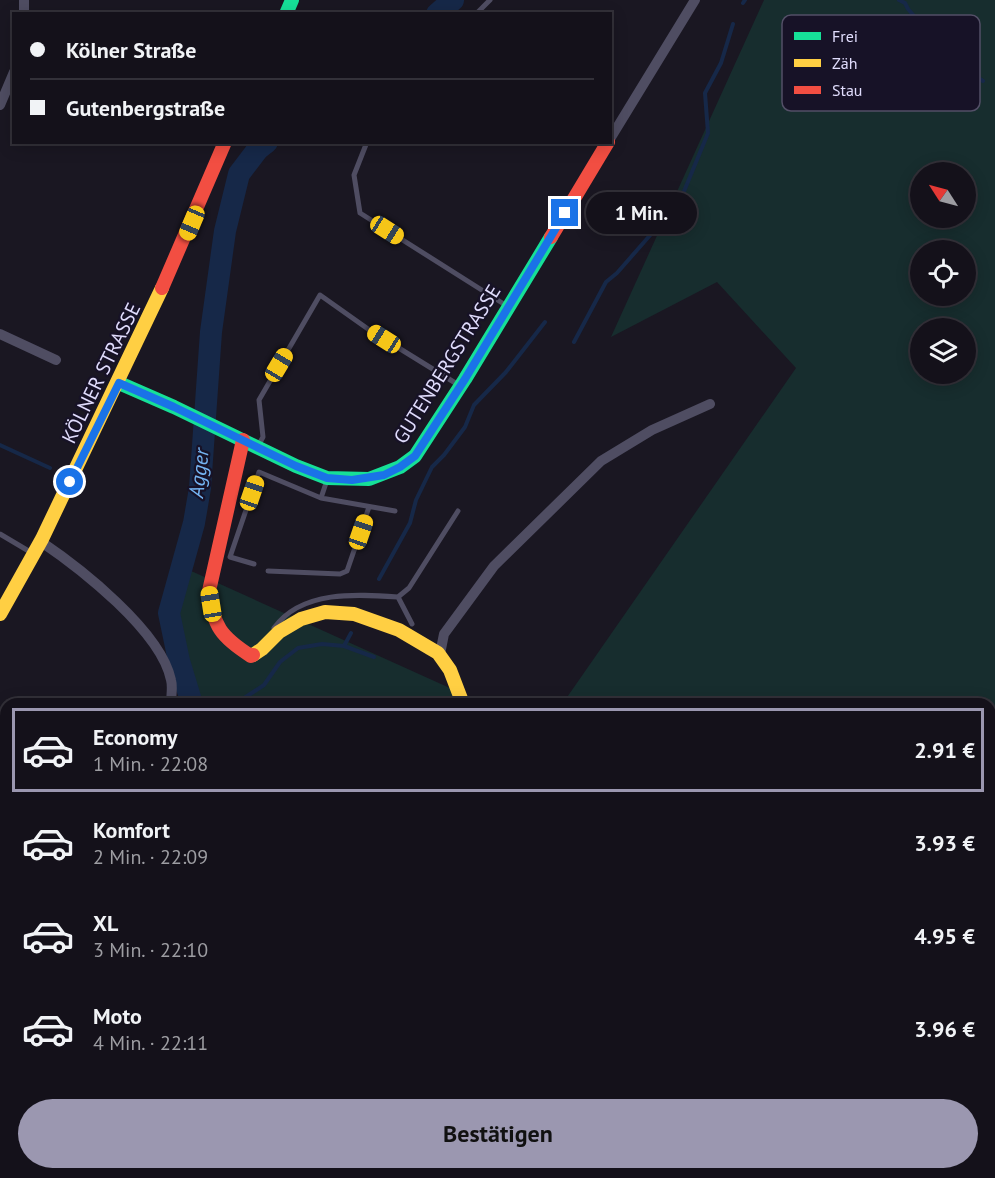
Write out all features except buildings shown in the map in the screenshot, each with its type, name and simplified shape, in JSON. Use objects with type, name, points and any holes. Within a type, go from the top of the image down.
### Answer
[{"type":"street","name":"GUTENBERGSTRASSE","points":[[612,136],[695,0]]},
{"type":"street","points":[[0,105],[12,77]]},
{"type":"street","name":"KÖLNER STRASSE","points":[[0,614],[40,541],[119,383],[180,252],[224,144]]},
{"type":"street","name":"GUTENBERGSTRASSE","points":[[119,383],[296,466],[327,478],[346,480],[369,478],[400,467],[415,456],[460,386],[607,144]]},
{"type":"street","points":[[0,334],[56,360]]},
{"type":"street","points":[[440,654],[444,634],[494,566],[601,461],[652,430],[710,404]]},
{"type":"street","points":[[243,440],[209,591],[213,616],[225,636],[251,656],[265,648],[274,636],[292,622],[314,614],[341,611],[385,623],[408,633],[440,654],[461,698]]},
{"type":"street","points":[[40,541],[76,566],[140,627],[159,654],[171,680],[171,698]]},
{"type":"lane","points":[[478,12],[490,0]]},
{"type":"lane","points":[[366,144],[354,175],[360,213],[508,306]]},
{"type":"lane","points":[[258,447],[263,437],[259,400],[321,295],[368,329],[460,386]]},
{"type":"lane","points":[[254,564],[230,557],[259,472],[321,498],[395,511]]},
{"type":"lane","points":[[321,498],[327,478]]},
{"type":"lane","points":[[268,571],[340,574],[347,571],[369,507]]},
{"type":"lane","points":[[265,648],[269,633],[279,621],[292,610],[318,600],[347,596],[398,597],[409,588],[458,511]]},
{"type":"lane","points":[[0,534],[33,554]]},
{"type":"lane","points":[[398,597],[412,624]]},
{"type":"green space","points":[[764,0],[995,0],[995,698],[566,698],[796,368],[717,282],[611,337]]},
{"type":"green space","points":[[189,570],[472,698],[201,698],[160,607]]},
{"type":"waterway","name":"Agger","points":[[439,12],[453,0]]},
{"type":"waterway","points":[[899,0],[905,3],[913,15]]},
{"type":"waterway","points":[[574,342],[606,282],[617,273],[680,201],[708,133],[705,93],[721,63],[733,24]]},
{"type":"waterway","name":"Agger","points":[[190,698],[179,661],[169,613],[194,523],[200,488],[211,332],[225,231],[239,174],[264,144]]},
{"type":"waterway","points":[[379,579],[410,523],[416,500],[432,467],[465,427],[474,405],[506,372],[545,322]]},
{"type":"waterway","points":[[0,445],[50,468]]},
{"type":"waterway","points":[[244,698],[264,685],[280,662],[298,648],[322,644],[344,646],[351,633]]},
{"type":"waterway","points":[[344,646],[374,657]]},
{"type":"traffic: fast","points":[[287,12],[292,0]]},
{"type":"traffic: fast","points":[[119,383],[296,466],[327,478],[369,479],[400,467],[415,456],[465,379],[551,237]]},
{"type":"traffic: slow","points":[[0,614],[42,539],[162,288]]},
{"type":"traffic: slow","points":[[253,655],[279,632],[301,619],[325,612],[354,614],[399,630],[438,653],[450,670],[461,698]]},
{"type":"traffic: jam","points":[[162,288],[224,144]]},
{"type":"traffic: jam","points":[[551,237],[607,144]]},
{"type":"traffic: jam","points":[[243,440],[209,591],[213,613],[220,630],[232,643],[251,656],[253,655]]},
{"type":"route","points":[[70,482],[119,383],[296,466],[327,478],[340,480],[369,478],[384,475],[400,467],[415,456],[465,379],[565,213]]}]
